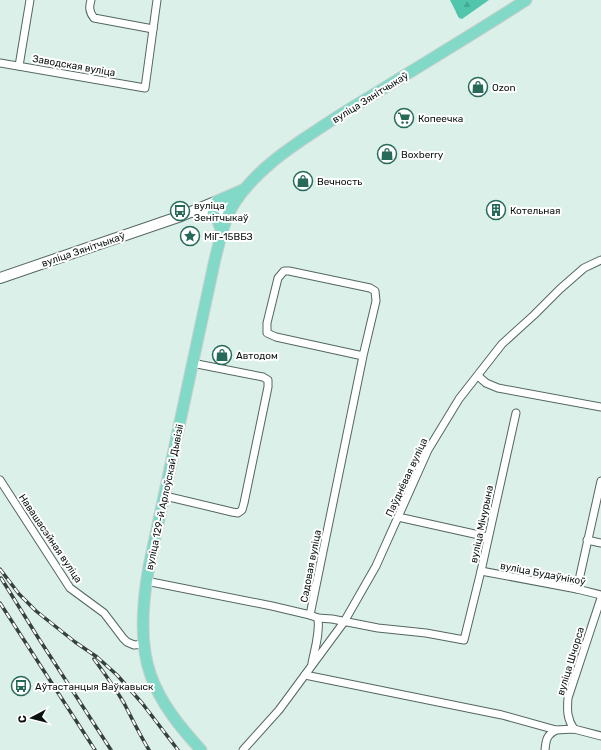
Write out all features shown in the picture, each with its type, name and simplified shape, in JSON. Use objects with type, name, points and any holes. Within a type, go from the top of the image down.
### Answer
[{"type":"main road","name":"вуліца Зянітчыкаў","points":[[222,232],[229,212],[245,188],[265,168],[291,147],[526,0]]},
{"type":"main road","points":[[217,201],[245,188]]},
{"type":"main road","name":"вуліца Зянітчыкаў","points":[[0,278],[193,212],[217,201]]},
{"type":"main road","points":[[193,212],[221,214],[229,212],[224,204],[217,201]]},
{"type":"main road","points":[[213,214],[218,220],[222,232]]},
{"type":"main road","name":"вуліца 129-й Арлоўскай Дывізіі","points":[[201,750],[165,704],[150,675],[145,644],[144,607],[146,581],[192,363],[222,232]]},
{"type":"street","points":[[19,66],[30,0]]},
{"type":"street","points":[[91,0],[89,11],[94,18],[153,29],[158,0]]},
{"type":"street","name":"Заводская вуліца","points":[[0,63],[145,88],[153,29]]},
{"type":"street","name":"Паўднёвая вуліца","points":[[243,750],[279,710],[344,622],[376,566],[428,450],[459,399],[502,344],[584,268],[601,260]]},
{"type":"street","name":"Садовая вуліца","points":[[146,581],[310,615],[363,356],[376,301],[375,292],[370,288],[284,271],[278,278],[267,323],[267,333],[276,337],[363,356]]},
{"type":"street","points":[[165,496],[232,512],[238,513],[242,510],[268,387],[268,380],[263,377],[192,363]]},
{"type":"street","points":[[478,376],[498,388],[601,407]]},
{"type":"street","name":"вуліца Мічурына","points":[[344,622],[378,628],[426,632],[464,640],[516,413]]},
{"type":"street","name":"Навашасэйная вуліца","points":[[0,480],[70,588],[104,612],[127,642],[134,645],[145,644]]},
{"type":"street","points":[[577,589],[587,540],[601,486]]},
{"type":"street","points":[[398,517],[488,537]]},
{"type":"street","points":[[587,540],[601,543]]},
{"type":"street","name":"вуліца Будаўнікоў","points":[[481,571],[577,589],[601,597]]},
{"type":"street","name":"вуліца Шчорса","points":[[574,729],[569,722],[567,709],[568,698],[601,597]]},
{"type":"street","points":[[310,615],[318,618],[344,622]]},
{"type":"street","points":[[311,667],[318,636],[318,618]]},
{"type":"street","points":[[305,675],[502,715],[556,730],[574,729],[601,736]]},
{"type":"street","points":[[545,750],[546,741],[550,734],[556,730]]},
{"type":"green space","points":[[450,0],[489,0],[462,19],[459,18]]},
{"type":"railway","points":[[0,569],[19,594],[36,611],[75,642],[97,657],[117,675],[142,703],[178,750]]},
{"type":"railway","points":[[1,578],[111,750]]},
{"type":"railway","points":[[0,603],[95,750]]},
{"type":"railway","points":[[94,659],[124,703],[149,750]]},
{"type":"place","name":"Ozon","points":[[478,87]]},
{"type":"place","name":"Копеечка","points":[[404,118]]},
{"type":"place","name":"Boxberry","points":[[387,154]]},
{"type":"place","name":"Вечность","points":[[303,181]]},
{"type":"place","name":"Котельная","points":[[496,210]]},
{"type":"place","name":"вуліца Зенітчыкаў","points":[[180,211]]},
{"type":"place","name":"МіГ-15ВБЗ","points":[[190,236]]},
{"type":"place","name":"Автодом","points":[[222,355]]},
{"type":"place","name":"Аўтастанцыя Ваўкавыск","points":[[21,686]]}]
